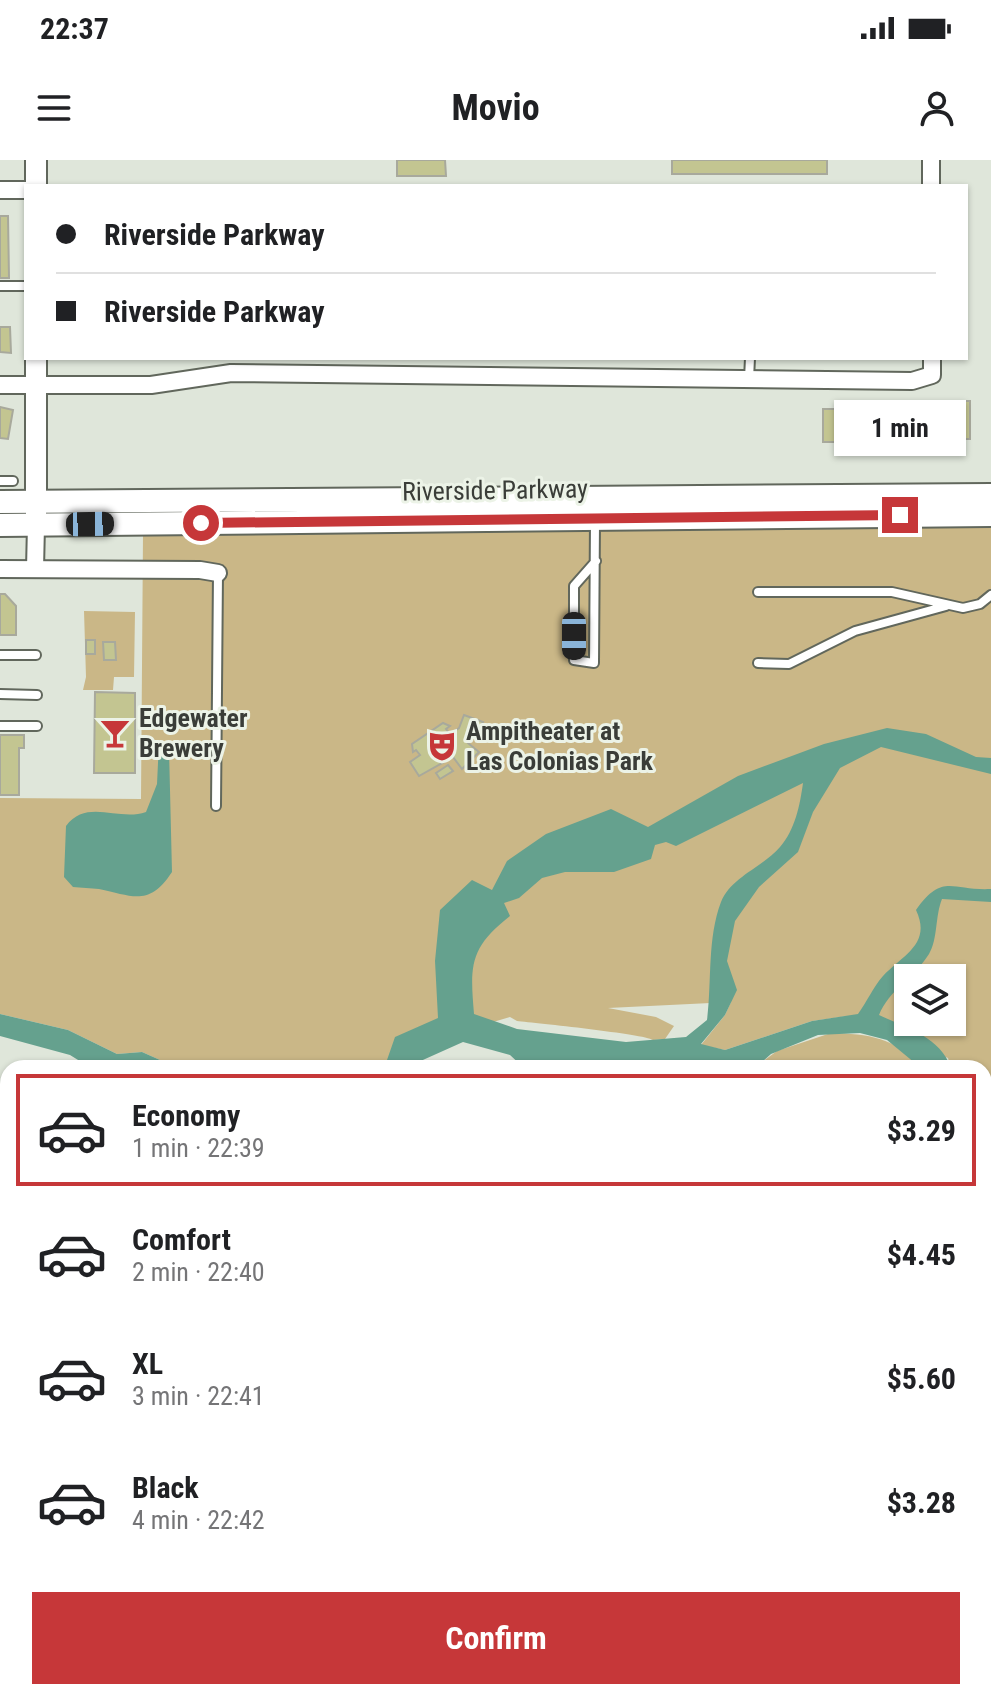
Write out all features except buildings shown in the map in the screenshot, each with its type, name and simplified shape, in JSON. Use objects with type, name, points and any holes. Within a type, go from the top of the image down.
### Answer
[{"type":"main road","name":"Riverside Parkway","points":[[0,502],[991,495]]},
{"type":"main road","name":"Riverside Parkway","points":[[0,525],[595,516],[991,515]]},
{"type":"street","points":[[36,160],[36,184]]},
{"type":"street","points":[[931,160],[931,184]]},
{"type":"street","points":[[0,190],[24,190]]},
{"type":"street","points":[[35,569],[36,360]]},
{"type":"street","points":[[0,385],[151,385],[231,373],[912,381],[932,366]]},
{"type":"street","points":[[0,569],[200,570],[218,573]]},
{"type":"lane","points":[[0,286],[24,286]]},
{"type":"lane","points":[[749,379],[750,360]]},
{"type":"lane","points":[[0,481],[13,481]]},
{"type":"lane","points":[[595,516],[596,561],[594,663],[574,660],[574,586],[596,561]]},
{"type":"lane","points":[[216,806],[218,573]]},
{"type":"lane","points":[[758,592],[892,592],[963,608],[980,604],[991,595]]},
{"type":"lane","points":[[758,663],[789,664],[855,631],[948,606]]},
{"type":"lane","points":[[0,655],[36,655]]},
{"type":"lane","points":[[0,694],[37,695]]},
{"type":"lane","points":[[0,726],[37,726]]},
{"type":"shaded area","points":[[991,521],[991,1060],[949,1060],[896,1036],[966,1036],[966,964],[894,964],[894,1035],[848,1016],[812,1021],[725,1050],[701,1045],[725,1015],[731,1002],[608,1008],[656,1017],[674,1026],[665,1039],[653,1040],[517,1021],[510,1017],[422,1043],[390,1060],[160,1060],[142,1052],[117,1054],[68,1030],[0,1014],[0,798],[141,799],[143,534]]},
{"type":"shaded area","points":[[84,611],[135,612],[134,677],[114,677],[113,690],[83,690],[86,677]]},
{"type":"shaded area","points":[[887,728],[926,734],[976,757],[991,758],[991,774],[881,747],[840,768],[813,812],[798,852],[759,887],[735,921],[727,961],[737,990],[725,1015],[701,1044],[725,1050],[812,1021],[858,1014],[879,980],[894,966],[894,993],[879,1015],[894,1022],[894,1036],[923,1036],[939,1048],[947,1060],[911,1060],[887,1040],[860,1033],[818,1035],[771,1054],[764,1060],[515,1060],[510,1055],[463,1042],[423,1060],[387,1060],[395,1037],[438,1018],[435,961],[440,910],[472,880],[492,890],[507,861],[546,834],[611,809],[648,827],[738,776],[824,744]],"holes":[[[803,783],[790,833],[773,854],[732,886],[721,902],[712,945],[707,1020],[686,1037],[626,1042],[517,1029],[474,1014],[473,970],[480,948],[510,916],[504,903],[519,898],[542,878],[565,872],[614,872],[651,859],[655,845],[666,842],[676,846]]]},
{"type":"shaded area","points":[[159,742],[164,742],[169,749],[172,872],[164,883],[148,895],[131,896],[73,887],[64,877],[66,826],[84,813],[146,812],[157,784]]},
{"type":"shaded area","points":[[941,887],[991,889],[991,902],[942,899],[929,954],[921,964],[896,964],[918,940],[920,922],[916,910],[925,898]]},
{"type":"shaded area","points":[[0,1014],[68,1030],[117,1054],[142,1052],[160,1060],[78,1060],[70,1055],[0,1036]]},
{"type":"shaded area","points":[[831,1033],[880,1039],[902,1050],[913,1060],[765,1060],[777,1051]]},
{"type":"place","name":"Edgewater Brewery","points":[[115,733]]},
{"type":"place","name":"Ampitheater at Las Colonias Park","points":[[442,746]]},
{"type":"route","points":[[201,523],[900,515]]}]
